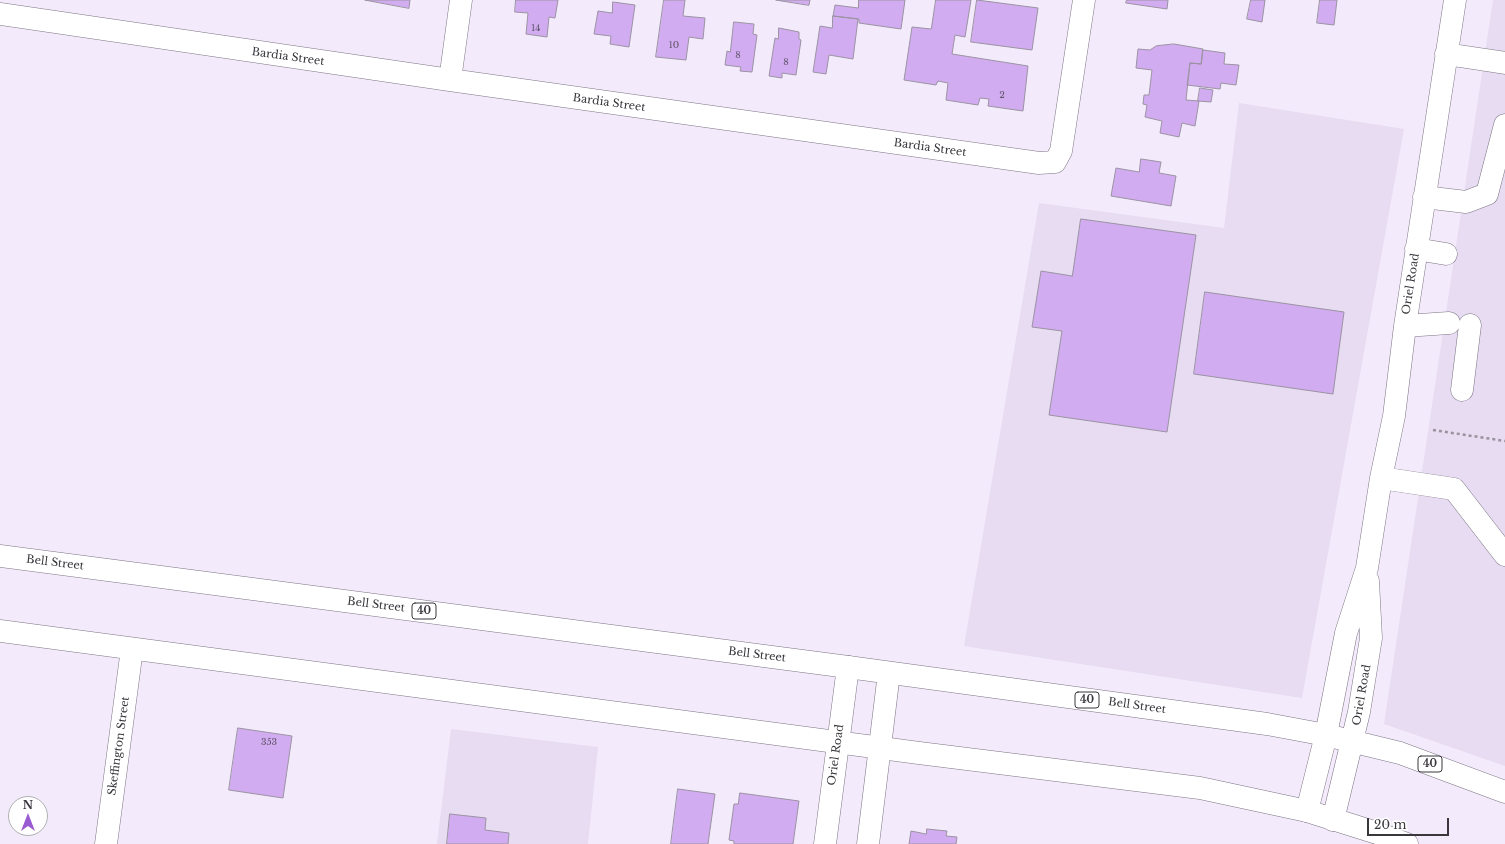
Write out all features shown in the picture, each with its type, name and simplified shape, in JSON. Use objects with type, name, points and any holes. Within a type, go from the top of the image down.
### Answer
[{"type":"main road","points":[[450,80],[462,0]]},
{"type":"main road","name":"Bardia Street","points":[[0,14],[450,80],[1039,163],[1055,162],[1061,151],[1084,0]]},
{"type":"main road","name":"Oriel Road","points":[[1307,811],[1326,735],[1346,633],[1367,568],[1381,478],[1394,416],[1416,249],[1455,0]]},
{"type":"main road","points":[[1446,54],[1505,63]]},
{"type":"main road","points":[[1424,197],[1466,202],[1487,194],[1504,125]]},
{"type":"main road","points":[[1416,249],[1446,254]]},
{"type":"main road","points":[[1405,326],[1459,324],[1462,390]]},
{"type":"main road","points":[[1381,478],[1454,488],[1505,556]]},
{"type":"main road","name":"Bell Street","points":[[0,556],[848,667],[1267,724],[1326,735],[1400,752],[1505,792]]},
{"type":"main road","name":"Oriel Road","points":[[1333,820],[1353,741],[1371,638],[1367,568]]},
{"type":"main road","points":[[0,631],[1200,788],[1307,811],[1407,844]]},
{"type":"main road","name":"Skeffington Street","points":[[106,844],[132,649]]},
{"type":"main road","name":"Oriel Road","points":[[825,844],[848,667]]},
{"type":"main road","points":[[868,844],[889,673]]},
{"type":"path","points":[[1433,430],[1505,441]]},
{"type":"shaded area","points":[[1493,0],[1505,0],[1505,766],[1384,724]]},
{"type":"shaded area","points":[[1239,103],[1404,129],[1302,698],[964,646],[1039,203],[1224,228]]},
{"type":"shaded area","points":[[451,729],[598,747],[588,844],[437,844]]},
{"type":"building","points":[[365,0],[410,0],[409,8]]},
{"type":"building","points":[[516,0],[558,0],[555,18],[549,17],[547,37],[526,34],[528,13],[515,12]]},
{"type":"building","points":[[664,0],[685,0],[683,16],[705,18],[703,39],[689,37],[686,60],[656,57]]},
{"type":"building","points":[[776,0],[810,0],[809,5]]},
{"type":"building","points":[[859,0],[905,0],[901,29],[859,23],[859,19],[833,16],[835,5],[858,8]]},
{"type":"building","points":[[936,0],[971,0],[965,37],[955,35],[952,54],[1028,66],[1023,111],[988,106],[989,99],[980,98],[978,105],[946,100],[948,83],[938,81],[936,85],[904,80],[912,27],[931,29]]},
{"type":"building","points":[[977,0],[1038,8],[1032,50],[971,42]]},
{"type":"building","points":[[1127,0],[1168,0],[1167,9],[1126,3]]},
{"type":"building","points":[[1251,0],[1265,0],[1262,22],[1247,19]]},
{"type":"building","points":[[1320,0],[1337,0],[1334,25],[1317,23]]},
{"type":"building","points":[[613,2],[635,5],[629,47],[610,44],[611,36],[594,34],[598,11],[612,13]]},
{"type":"building","points":[[833,16],[858,19],[853,59],[829,55],[826,74],[813,72],[820,26],[832,28]]},
{"type":"building","points":[[734,22],[754,24],[753,34],[757,35],[752,72],[740,71],[741,67],[725,65],[727,51],[730,52]]},
{"type":"building","points":[[779,28],[799,32],[799,39],[801,40],[796,75],[782,73],[782,78],[769,76],[775,38],[778,39]]},
{"type":"building","points":[[1174,44],[1203,49],[1201,64],[1190,63],[1186,100],[1199,101],[1195,126],[1182,123],[1179,137],[1160,133],[1162,121],[1145,117],[1147,105],[1143,104],[1144,95],[1149,95],[1152,70],[1136,68],[1138,49],[1150,50],[1156,46]]},
{"type":"building","points":[[1203,50],[1225,53],[1224,64],[1239,65],[1236,85],[1221,83],[1220,89],[1187,85],[1190,63],[1201,64]]},
{"type":"building","points":[[1200,88],[1213,90],[1211,102],[1198,101]]},
{"type":"building","points":[[1141,159],[1161,162],[1159,173],[1176,176],[1171,206],[1111,196],[1116,168],[1139,172]]},
{"type":"building","points":[[1081,219],[1196,235],[1167,432],[1049,415],[1062,331],[1032,327],[1041,271],[1072,276]]},
{"type":"building","points":[[1205,292],[1344,312],[1333,394],[1194,374]]},
{"type":"building","points":[[238,728],[292,736],[283,798],[229,790]]},
{"type":"building","points":[[678,789],[715,794],[708,844],[671,844]]},
{"type":"building","points":[[740,793],[799,801],[793,844],[734,844],[734,841],[729,840],[734,804],[738,804]]},
{"type":"building","points":[[450,814],[486,818],[485,830],[509,833],[508,844],[447,844]]},
{"type":"building","points":[[927,829],[947,831],[946,836],[957,837],[956,844],[909,844],[911,831],[926,834]]}]
